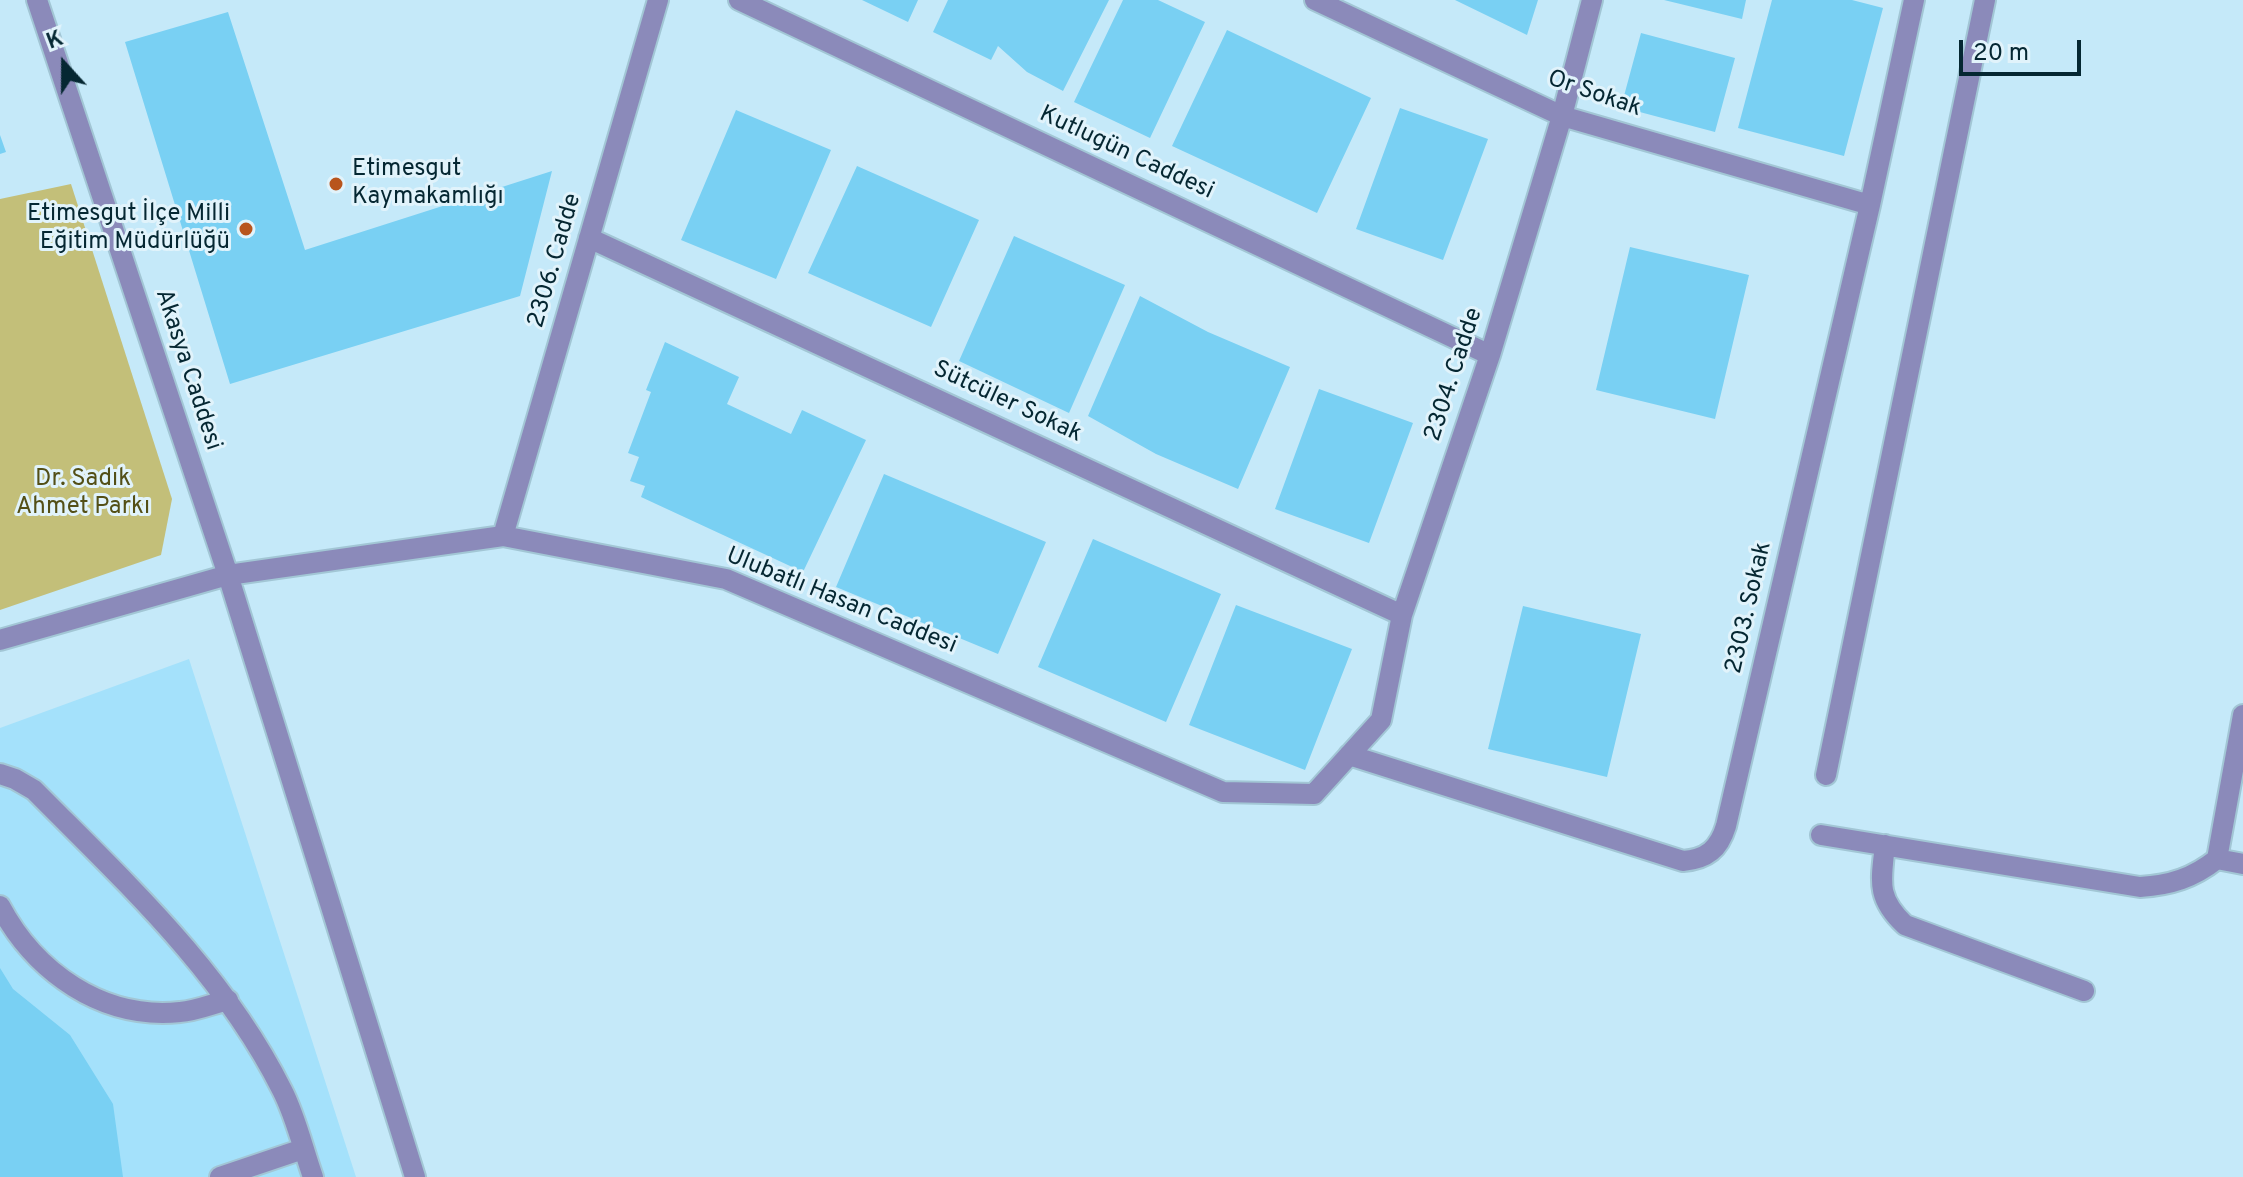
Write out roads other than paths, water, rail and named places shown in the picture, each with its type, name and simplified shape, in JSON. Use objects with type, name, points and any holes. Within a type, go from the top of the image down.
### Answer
[{"type":"street","name":"Akasya Caddesi","points":[[37,0],[228,575],[415,1177]]},
{"type":"street","name":"2306. Cadde","points":[[503,536],[658,0]]},
{"type":"street","name":"Kutlugün Caddesi","points":[[739,0],[1490,355]]},
{"type":"street","name":"Or Sokak","points":[[1315,0],[1562,116],[1870,205]]},
{"type":"street","name":"2304. Cadde","points":[[1349,755],[1381,720],[1402,615],[1490,355],[1562,116],[1592,0]]},
{"type":"street","name":"2303. Sokak","points":[[1349,755],[1683,861],[1695,860],[1716,848],[1726,826],[1870,205],[1914,0]]},
{"type":"street","points":[[1826,775],[1985,0]]},
{"type":"street","name":"Sütcüler Sokak","points":[[589,238],[1402,615]]},
{"type":"street","name":"Ulubatlı Hasan Caddesi","points":[[0,640],[228,575],[503,536],[726,579],[1223,792],[1314,794],[1349,755]]},
{"type":"street","points":[[1821,835],[2140,887],[2178,882],[2197,875],[2217,859],[2243,715]]},
{"type":"street","points":[[0,774],[34,790],[160,917],[228,1000],[284,1093],[313,1177]]},
{"type":"street","points":[[1885,845],[1880,884],[1894,915],[1905,925],[2084,991]]},
{"type":"street","points":[[2217,859],[2243,864]]},
{"type":"street","points":[[0,906],[27,948],[45,967],[89,996],[113,1005],[159,1012],[181,1012],[228,1000]]},
{"type":"street","points":[[220,1177],[303,1149]]},
{"type":"place","name":"Etimesgut Kaymakamlığı","points":[[336,184]]},
{"type":"place","name":"Etimesgut İlçe Milli Eğitim Müdürlüğü","points":[[246,229]]},
{"type":"park label","name":"Dr. Sadık Ahmet Parkı","points":[[83,494]]}]
